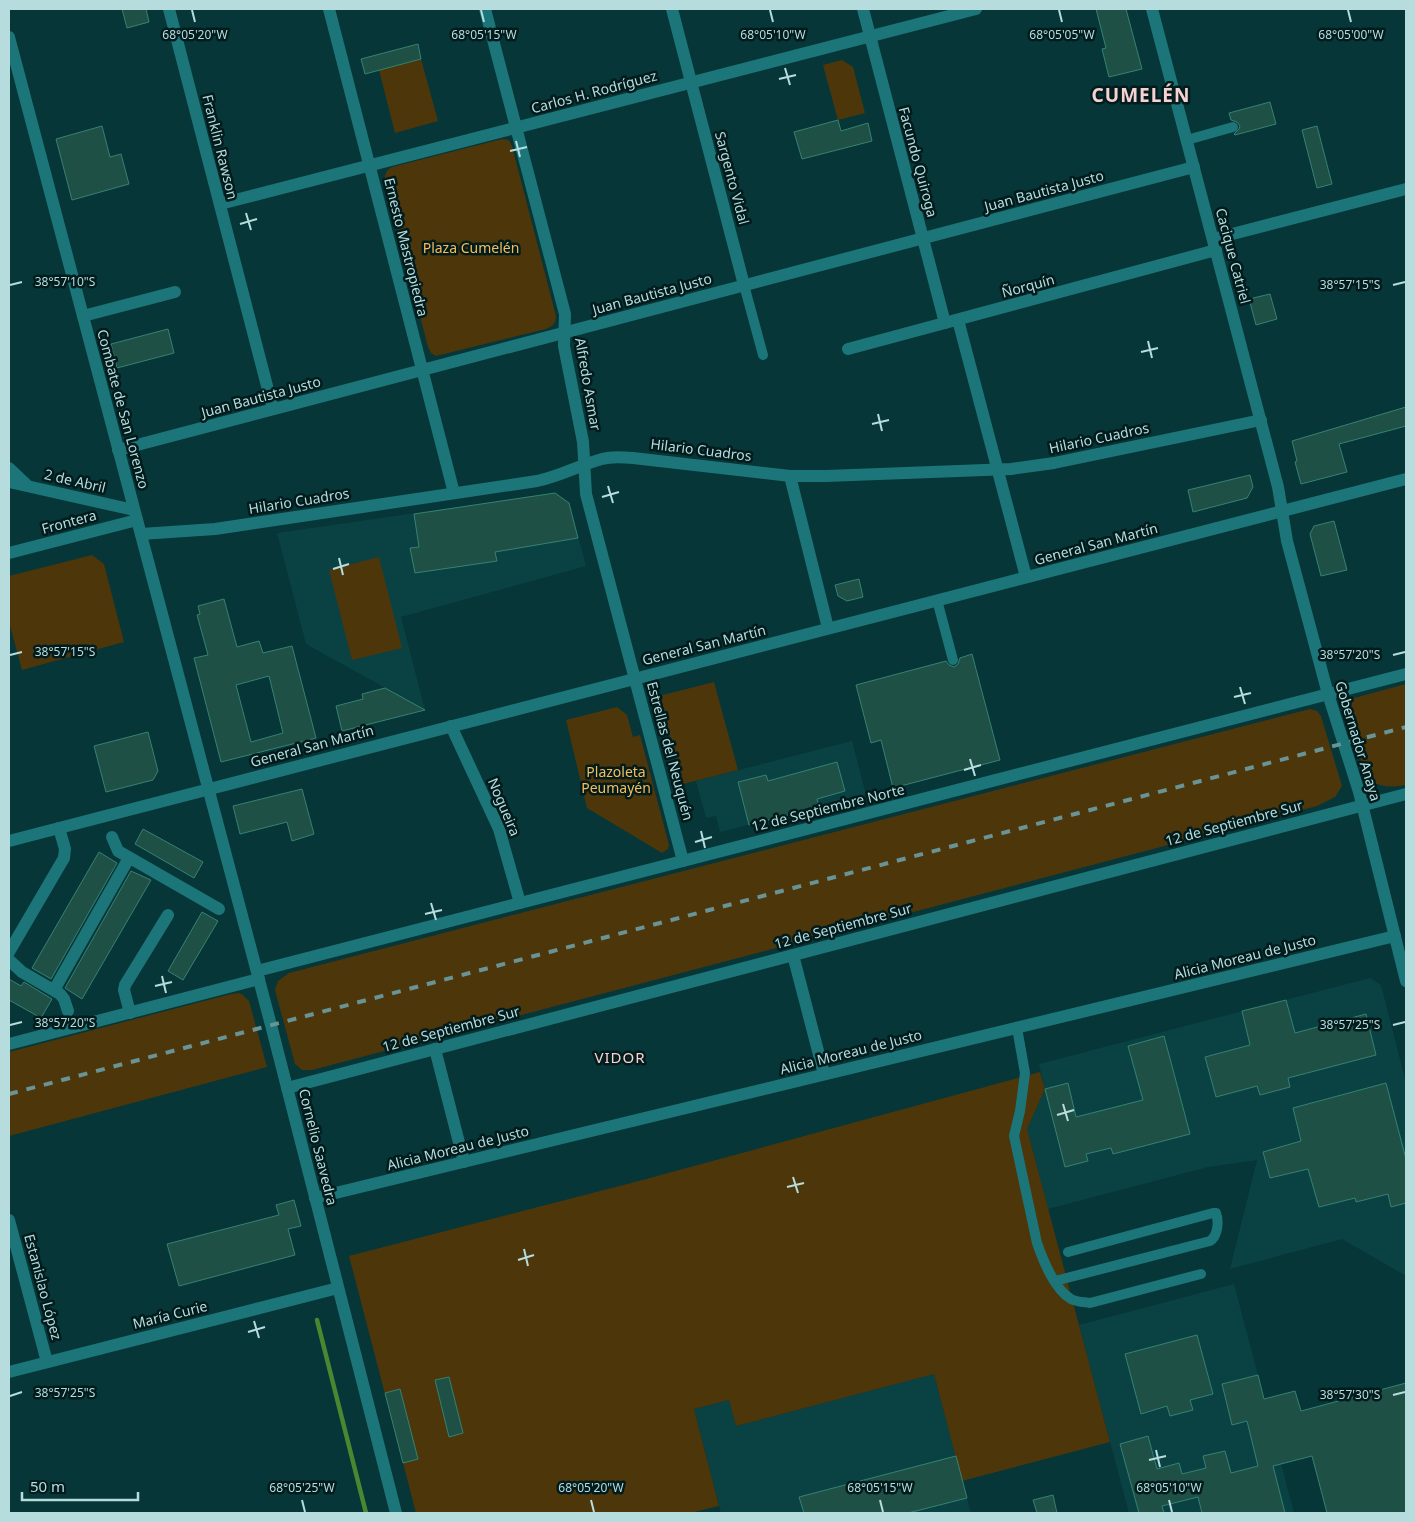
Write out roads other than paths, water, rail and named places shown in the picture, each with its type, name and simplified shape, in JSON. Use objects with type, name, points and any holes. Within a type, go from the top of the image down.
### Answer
[{"type":"street","name":"Franklin Rawson","points":[[169,9],[273,409]]},
{"type":"street","name":"Ernesto Mastropiedra","points":[[329,9],[454,493]]},
{"type":"street","name":"Alfredo Asmar","points":[[485,9],[564,314],[565,352],[583,442],[586,494],[635,678]]},
{"type":"street","name":"Sargento Vidal","points":[[672,9],[744,286]]},
{"type":"street","name":"Facundo Quiroga","points":[[863,9],[945,323]]},
{"type":"street","name":"Carlos H. Rodríguez","points":[[220,204],[976,9]]},
{"type":"street","name":"Cacique Catriel","points":[[1152,9],[1280,494],[1282,511]]},
{"type":"street","name":"Combate de San Lorenzo","points":[[9,37],[209,789]]},
{"type":"street","name":"Juan Bautista Justo","points":[[118,450],[1194,167]]},
{"type":"street","points":[[1214,245],[1406,189]]},
{"type":"street","name":"Ñorquín","points":[[848,349],[958,320],[1214,245]]},
{"type":"street","points":[[83,316],[175,292]]},
{"type":"street","points":[[958,320],[1026,577]]},
{"type":"street","name":"Hilario Cuadros","points":[[141,534],[200,531],[549,478],[602,459],[623,457],[790,476],[997,470],[1054,463],[1260,420]]},
{"type":"street","points":[[9,468],[28,486]]},
{"type":"street","points":[[790,476],[828,628]]},
{"type":"street","name":"General San Martín","points":[[9,841],[1406,479]]},
{"type":"street","name":"2 de Abril","points":[[9,482],[136,515]]},
{"type":"street","name":"Gobernador Anaya","points":[[1282,511],[1328,694],[1362,805],[1406,981]]},
{"type":"street","name":"Frontera","points":[[9,553],[136,515]]},
{"type":"street","name":"12 de Septiembre Norte","points":[[9,1044],[520,903],[1406,674]]},
{"type":"street","name":"Estrellas del Neuquén","points":[[635,678],[683,861]]},
{"type":"street","name":"Nogueira","points":[[451,726],[499,829],[520,903]]},
{"type":"street","name":"Cornelio Saavedra","points":[[209,789],[396,1513]]},
{"type":"street","name":"12 de Septiembre Sur","points":[[287,1088],[1406,794]]},
{"type":"street","points":[[9,952],[64,858],[65,849],[59,828]]},
{"type":"street","points":[[112,837],[118,851],[219,910]]},
{"type":"street","points":[[54,990],[129,858]]},
{"type":"street","points":[[130,1012],[124,990],[125,985],[168,915]]},
{"type":"street","name":"Alicia Moreau de Justo","points":[[315,1198],[1395,936]]},
{"type":"street","points":[[793,954],[824,1074]]},
{"type":"street","points":[[9,960],[22,972],[62,996],[68,1011]]},
{"type":"street","points":[[434,1049],[464,1162]]},
{"type":"street","name":"Estanislao López","points":[[9,1220],[47,1362]]},
{"type":"street","name":"María Curie","points":[[9,1372],[338,1288]]},
{"type":"lane","points":[[1187,140],[1233,127]]},
{"type":"lane","name":"Sargento Vidal","points":[[744,286],[762,355]]},
{"type":"lane","points":[[937,600],[953,660]]},
{"type":"lane","points":[[1017,1028],[1025,1073],[1020,1111],[1014,1136],[1037,1243],[1042,1259],[1058,1287],[1072,1300],[1090,1303],[1201,1274]]},
{"type":"lane","points":[[1055,1281],[1210,1241],[1215,1236],[1218,1217],[1216,1213],[1212,1212],[1068,1252]]},
{"type":"waterway","points":[[317,1320],[366,1513]]},
{"type":"railway","points":[[9,1094],[1406,727]]},
{"type":"district","name":"CUMELÉN","points":[[1141,95]]},
{"type":"district","name":"VIDOR","points":[[620,1058]]},
{"type":"park label","name":"Plaza Cumelén","points":[[471,248]]},
{"type":"park label","name":"Plazoleta Peumayén","points":[[616,780]]}]
